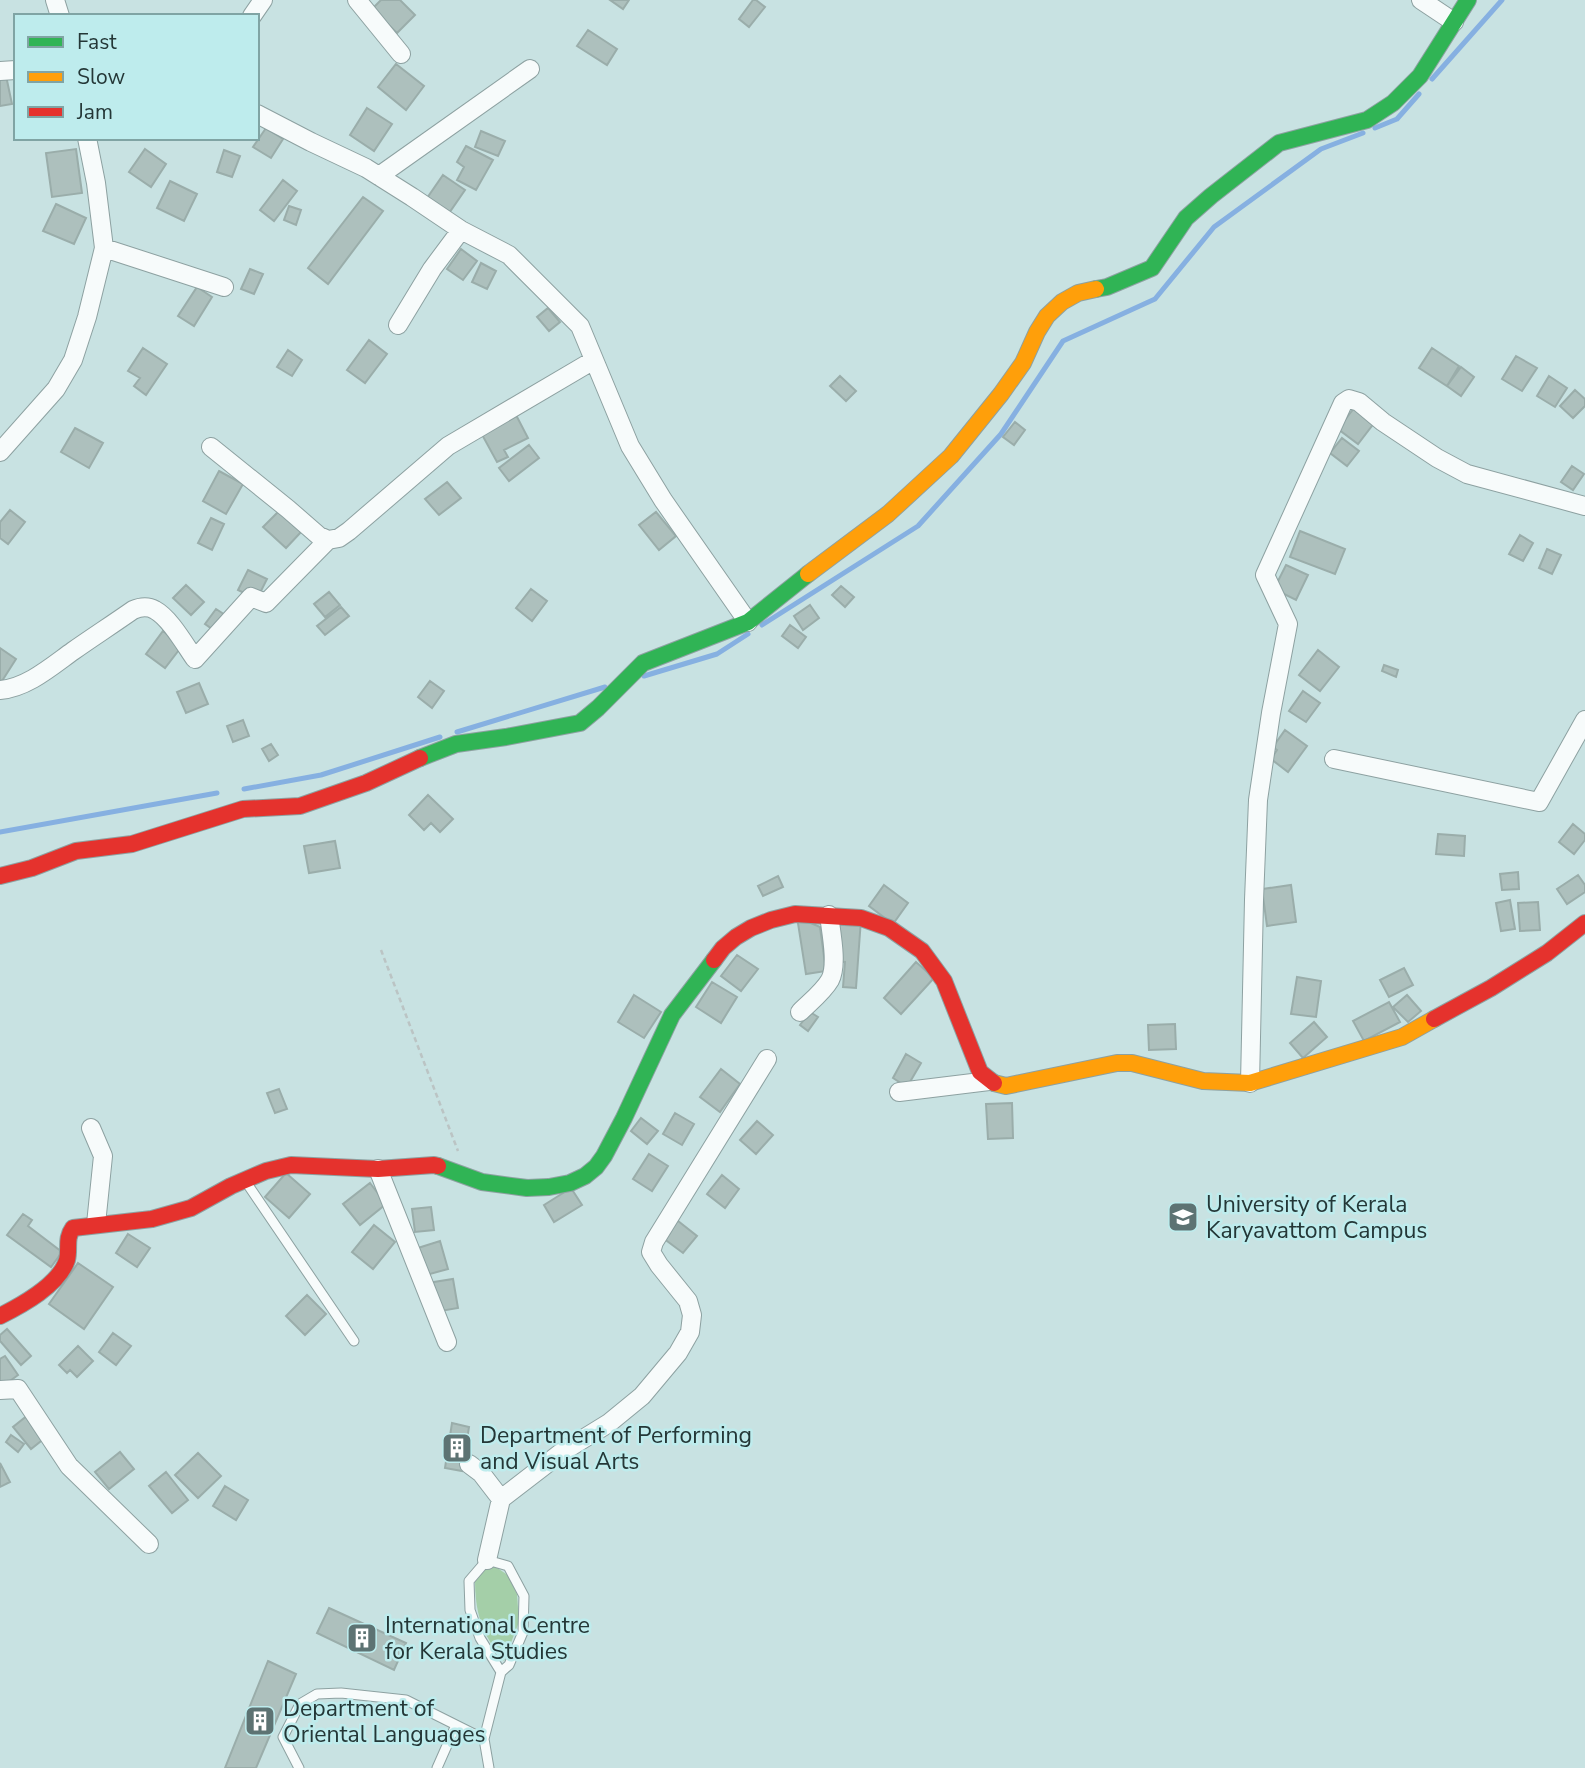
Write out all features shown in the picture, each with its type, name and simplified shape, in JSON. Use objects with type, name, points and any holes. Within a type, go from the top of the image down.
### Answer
[{"type":"street","points":[[357,0],[401,54]]},
{"type":"street","points":[[1421,0],[1454,22]]},
{"type":"street","points":[[0,876],[32,868],[76,851],[132,844],[243,809],[300,806],[366,783],[404,764],[456,744],[580,723],[643,663],[748,622],[888,514],[951,456],[1001,394],[1023,363],[1047,316],[1062,302],[1077,293],[1107,287],[1153,268],[1186,218],[1279,143],[1367,120],[1393,103],[1420,76],[1468,0]]},
{"type":"street","points":[[379,176],[530,69]]},
{"type":"street","points":[[259,115],[366,168],[461,230],[509,255],[580,326],[630,446],[663,500],[748,622]]},
{"type":"street","points":[[0,452],[56,390],[74,360],[87,317],[104,248],[87,140]]},
{"type":"street","points":[[398,325],[432,269],[461,230]]},
{"type":"street","points":[[104,248],[224,287]]},
{"type":"street","points":[[211,447],[319,536],[328,540],[339,538],[448,446],[594,360]]},
{"type":"street","points":[[1250,1083],[1258,800],[1287,624],[1265,575],[1343,403],[1349,399],[1359,402],[1383,422],[1437,458],[1467,474],[1585,506]]},
{"type":"street","points":[[0,690],[21,685],[133,610],[142,607],[154,609],[166,618],[195,659],[251,597],[266,603],[328,540]]},
{"type":"street","points":[[1334,759],[1539,802],[1585,720]]},
{"type":"street","points":[[0,1316],[33,1299],[64,1267],[68,1258],[66,1240],[73,1228],[152,1219],[191,1208],[245,1180],[291,1165],[377,1169],[434,1165],[482,1182],[527,1188],[549,1187],[586,1176],[604,1156],[615,1136],[672,1015],[723,948],[743,933],[771,920],[795,914],[861,918],[889,928],[922,951],[944,981],[980,1072],[989,1081],[1006,1086],[1117,1063],[1132,1063],[1203,1081],[1250,1083],[1402,1037],[1547,954],[1585,923]]},
{"type":"street","points":[[800,1012],[823,989],[833,973],[829,915]]},
{"type":"street","points":[[487,1560],[501,1499],[562,1451],[609,1423],[642,1396],[678,1353],[690,1332],[692,1315],[688,1301],[651,1252],[654,1242],[767,1059]]},
{"type":"street","points":[[899,1092],[989,1081]]},
{"type":"street","points":[[91,1128],[103,1156],[96,1224]]},
{"type":"street","points":[[377,1169],[447,1342]]},
{"type":"street","points":[[0,1390],[18,1389],[69,1466],[149,1544]]},
{"type":"street","points":[[469,1464],[481,1473],[501,1499]]},
{"type":"lane","points":[[245,1180],[354,1341]]},
{"type":"lane","points":[[489,1768],[484,1739],[501,1672],[509,1665],[523,1632],[524,1595],[508,1566],[487,1560],[468,1581],[470,1610],[480,1638],[501,1672]]},
{"type":"lane","points":[[299,1768],[284,1737],[300,1704],[317,1693],[406,1700],[484,1739]]},
{"type":"lane","points":[[437,1768],[456,1725]]},
{"type":"path","points":[[381,950],[468,1177]]},
{"type":"green space","points":[[486,1565],[496,1567],[509,1576],[517,1594],[519,1622],[504,1661],[485,1632],[476,1602],[475,1578]]},
{"type":"building","points":[[381,0],[400,0],[415,15],[397,33],[372,9]]},
{"type":"building","points":[[610,0],[629,0],[623,9]]},
{"type":"building","points":[[753,0],[765,7],[749,27],[739,19]]},
{"type":"building","points":[[588,30],[617,49],[607,65],[577,46]]},
{"type":"building","points":[[396,64],[424,86],[406,110],[378,87]]},
{"type":"building","points":[[5,71],[12,104],[0,106],[0,72]]},
{"type":"building","points":[[367,108],[392,124],[374,151],[350,135]]},
{"type":"building","points":[[266,128],[283,139],[271,158],[253,147]]},
{"type":"building","points":[[481,131],[505,141],[498,156],[475,147]]},
{"type":"building","points":[[466,146],[493,160],[476,190],[457,180],[464,167],[457,162]]},
{"type":"building","points":[[76,149],[82,193],[52,197],[46,153]]},
{"type":"building","points":[[145,149],[166,164],[151,187],[129,172]]},
{"type":"building","points":[[224,150],[240,156],[232,177],[217,172]]},
{"type":"building","points":[[443,175],[465,190],[447,216],[425,201]]},
{"type":"building","points":[[283,180],[297,191],[274,221],[260,210]]},
{"type":"building","points":[[170,181],[197,194],[184,221],[157,208]]},
{"type":"building","points":[[363,197],[383,211],[328,284],[308,268]]},
{"type":"building","points":[[56,204],[86,218],[74,244],[43,231]]},
{"type":"building","points":[[289,206],[301,210],[296,225],[284,220]]},
{"type":"building","points":[[461,249],[477,261],[463,280],[447,269]]},
{"type":"building","points":[[481,263],[496,271],[487,289],[472,282]]},
{"type":"building","points":[[250,269],[263,274],[254,294],[241,289]]},
{"type":"building","points":[[197,287],[212,297],[194,326],[178,316]]},
{"type":"building","points":[[548,308],[560,322],[549,331],[537,317]]},
{"type":"building","points":[[369,340],[387,354],[365,383],[347,370]]},
{"type":"building","points":[[143,348],[167,364],[146,395],[134,386],[140,378],[128,371]]},
{"type":"building","points":[[1432,348],[1459,366],[1447,386],[1419,368]]},
{"type":"building","points":[[288,350],[302,360],[292,376],[277,367]]},
{"type":"building","points":[[1516,356],[1537,368],[1522,391],[1502,379]]},
{"type":"building","points":[[1461,367],[1474,377],[1461,396],[1447,386]]},
{"type":"building","points":[[840,376],[856,391],[846,401],[830,386]]},
{"type":"building","points":[[1549,376],[1567,388],[1555,407],[1537,396]]},
{"type":"building","points":[[1575,390],[1585,399],[1585,406],[1573,418],[1560,406]]},
{"type":"building","points":[[1358,403],[1378,418],[1358,444],[1338,429]]},
{"type":"building","points":[[515,413],[528,438],[504,450],[508,457],[497,462],[480,431]]},
{"type":"building","points":[[1015,422],[1025,430],[1014,445],[1003,437]]},
{"type":"building","points":[[75,428],[103,443],[89,468],[61,452]]},
{"type":"building","points":[[1342,438],[1359,451],[1347,466],[1330,453]]},
{"type":"building","points":[[529,445],[539,458],[509,481],[499,468]]},
{"type":"building","points":[[1572,466],[1584,474],[1573,490],[1561,482]]},
{"type":"building","points":[[219,471],[243,484],[226,514],[203,501]]},
{"type":"building","points":[[447,482],[461,498],[439,515],[425,499]]},
{"type":"building","points":[[10,510],[25,522],[8,544],[0,538],[0,522]]},
{"type":"building","points":[[280,510],[302,531],[286,548],[263,527]]},
{"type":"building","points":[[656,512],[676,536],[659,550],[639,525]]},
{"type":"building","points":[[211,518],[224,524],[212,550],[198,543]]},
{"type":"building","points":[[1300,531],[1345,549],[1335,574],[1290,557]]},
{"type":"building","points":[[1520,535],[1533,543],[1523,561],[1509,554]]},
{"type":"building","points":[[1547,549],[1561,555],[1552,574],[1539,568]]},
{"type":"building","points":[[1286,565],[1308,575],[1296,600],[1274,589]]},
{"type":"building","points":[[248,570],[267,579],[257,599],[238,590]]},
{"type":"building","points":[[186,585],[204,602],[191,615],[173,598]]},
{"type":"building","points":[[841,586],[854,597],[845,607],[832,595]]},
{"type":"building","points":[[531,589],[547,601],[532,621],[516,608]]},
{"type":"building","points":[[329,592],[340,605],[325,617],[314,604]]},
{"type":"building","points":[[810,605],[819,618],[803,630],[794,616]]},
{"type":"building","points":[[341,607],[349,616],[325,635],[317,626]]},
{"type":"building","points":[[216,609],[233,620],[222,636],[205,624]]},
{"type":"building","points":[[790,625],[806,637],[798,648],[782,636]]},
{"type":"building","points":[[163,631],[182,646],[165,668],[146,654]]},
{"type":"building","points":[[0,648],[16,659],[2,681],[0,680]]},
{"type":"building","points":[[1318,650],[1339,667],[1320,691],[1299,675]]},
{"type":"building","points":[[1384,665],[1398,670],[1396,677],[1382,671]]},
{"type":"building","points":[[430,681],[444,691],[432,708],[418,697]]},
{"type":"building","points":[[199,683],[208,704],[186,713],[177,692]]},
{"type":"building","points":[[1303,691],[1320,703],[1306,722],[1289,711]]},
{"type":"building","points":[[243,720],[249,736],[233,742],[227,726]]},
{"type":"building","points":[[1285,730],[1307,746],[1288,772],[1271,759],[1277,750],[1273,747]]},
{"type":"building","points":[[271,744],[278,755],[269,761],[262,749]]},
{"type":"building","points":[[428,795],[453,819],[440,832],[431,823],[424,830],[409,815]]},
{"type":"building","points":[[1573,824],[1585,834],[1585,840],[1574,854],[1559,842]]},
{"type":"building","points":[[1438,834],[1465,836],[1464,856],[1436,854]]},
{"type":"building","points":[[335,841],[340,868],[309,873],[304,846]]},
{"type":"building","points":[[1518,872],[1519,889],[1502,890],[1500,874]]},
{"type":"building","points":[[1578,875],[1585,885],[1585,892],[1567,904],[1557,889]]},
{"type":"building","points":[[778,876],[783,887],[763,896],[758,886]]},
{"type":"building","points":[[884,885],[908,903],[893,924],[869,906]]},
{"type":"building","points":[[1291,885],[1296,922],[1267,926],[1262,889]]},
{"type":"building","points":[[1510,900],[1515,929],[1501,931],[1496,903]]},
{"type":"building","points":[[1538,902],[1540,930],[1520,931],[1518,903]]},
{"type":"building","points":[[797,917],[820,927],[826,971],[806,974]]},
{"type":"building","points":[[838,917],[861,919],[856,988],[843,987],[845,962],[830,961]]},
{"type":"building","points":[[737,955],[758,969],[741,991],[721,976]]},
{"type":"building","points":[[916,962],[934,978],[901,1014],[884,998]]},
{"type":"building","points":[[1404,968],[1413,985],[1389,997],[1380,980]]},
{"type":"building","points":[[1297,977],[1321,981],[1316,1017],[1291,1014]]},
{"type":"building","points":[[712,982],[737,997],[721,1023],[696,1007]]},
{"type":"building","points":[[634,995],[661,1012],[644,1038],[618,1022]]},
{"type":"building","points":[[1407,995],[1421,1011],[1408,1022],[1393,1007]]},
{"type":"building","points":[[1389,1002],[1400,1022],[1364,1041],[1353,1021]]},
{"type":"building","points":[[810,1012],[818,1017],[808,1031],[800,1025]]},
{"type":"building","points":[[1314,1022],[1327,1037],[1303,1058],[1290,1043]]},
{"type":"building","points":[[1175,1024],[1176,1049],[1149,1050],[1148,1025]]},
{"type":"building","points":[[906,1054],[921,1063],[907,1087],[893,1078]]},
{"type":"building","points":[[721,1069],[740,1084],[720,1112],[700,1097]]},
{"type":"building","points":[[279,1089],[287,1109],[275,1113],[267,1093]]},
{"type":"building","points":[[1012,1103],[1013,1138],[988,1139],[986,1104]]},
{"type":"building","points":[[675,1113],[694,1124],[682,1145],[663,1134]]},
{"type":"building","points":[[641,1118],[658,1131],[647,1144],[631,1131]]},
{"type":"building","points":[[757,1121],[773,1135],[756,1154],[740,1140]]},
{"type":"building","points":[[649,1154],[668,1166],[652,1191],[633,1179]]},
{"type":"building","points":[[286,1173],[310,1194],[289,1218],[265,1197]]},
{"type":"building","points":[[722,1175],[739,1189],[725,1208],[707,1194]]},
{"type":"building","points":[[370,1183],[386,1204],[360,1225],[343,1204]]},
{"type":"building","points":[[571,1188],[582,1205],[554,1222],[544,1205]]},
{"type":"building","points":[[431,1207],[434,1230],[415,1232],[412,1209]]},
{"type":"building","points":[[23,1214],[32,1220],[28,1226],[62,1252],[51,1267],[7,1235]]},
{"type":"building","points":[[673,1217],[697,1236],[683,1253],[659,1235]]},
{"type":"building","points":[[374,1225],[395,1242],[373,1269],[352,1252]]},
{"type":"building","points":[[128,1234],[150,1248],[137,1267],[116,1253]]},
{"type":"building","points":[[440,1241],[448,1269],[426,1275],[418,1248]]},
{"type":"building","points":[[78,1263],[113,1287],[84,1329],[49,1304]]},
{"type":"building","points":[[453,1279],[458,1308],[435,1312],[421,1284]]},
{"type":"building","points":[[307,1295],[326,1314],[305,1335],[286,1316]]},
{"type":"building","points":[[7,1329],[31,1356],[21,1365],[0,1341],[0,1335]]},
{"type":"building","points":[[113,1333],[131,1346],[116,1365],[99,1352]]},
{"type":"building","points":[[78,1346],[93,1361],[77,1377],[70,1370],[67,1373],[59,1365]]},
{"type":"building","points":[[5,1356],[18,1375],[3,1386],[0,1381],[0,1359]]},
{"type":"building","points":[[28,1415],[46,1437],[31,1449],[13,1427]]},
{"type":"building","name":"Department of Performing and Visual Arts","points":[[452,1423],[469,1427],[462,1471],[445,1468]]},
{"type":"building","points":[[11,1435],[24,1444],[18,1452],[6,1442]]},
{"type":"building","points":[[120,1452],[134,1469],[109,1489],[95,1472]]},
{"type":"building","points":[[198,1453],[221,1476],[198,1498],[175,1475]]},
{"type":"building","points":[[0,1463],[10,1482],[0,1487]]},
{"type":"building","points":[[166,1472],[188,1500],[172,1513],[149,1486]]},
{"type":"building","points":[[225,1486],[248,1500],[236,1520],[213,1506]]},
{"type":"building","name":"International Centre for Kerala Studies","points":[[329,1608],[406,1643],[394,1670],[317,1633]]},
{"type":"building","name":"Department of Oriental Languages","points":[[268,1661],[296,1674],[256,1768],[225,1768]]},
{"type":"waterway","points":[[1432,79],[1502,0]]},
{"type":"waterway","points":[[1375,128],[1397,119],[1419,94]]},
{"type":"waterway","points":[[762,625],[918,526],[1001,434],[1063,341],[1155,299],[1214,227],[1321,149],[1363,133]]},
{"type":"waterway","points":[[644,676],[717,654],[748,634]]},
{"type":"waterway","points":[[457,732],[605,687]]},
{"type":"waterway","points":[[244,789],[321,775],[440,737]]},
{"type":"waterway","points":[[0,832],[217,793]]},
{"type":"traffic: fast","points":[[1096,289],[1152,268],[1186,218],[1279,143],[1367,120],[1393,103],[1420,76],[1468,0]]},
{"type":"traffic: fast","points":[[420,758],[456,744],[580,723],[643,663],[748,622],[808,574]]},
{"type":"traffic: fast","points":[[438,1166],[482,1182],[527,1188],[570,1183],[585,1176],[604,1156],[672,1015],[714,960]]},
{"type":"traffic: slow","points":[[808,574],[888,514],[951,456],[1023,363],[1047,316],[1062,302],[1078,293],[1096,289]]},
{"type":"traffic: slow","points":[[994,1083],[1006,1086],[1117,1063],[1132,1063],[1203,1081],[1250,1083],[1402,1037],[1434,1019]]},
{"type":"traffic: jam","points":[[0,876],[32,868],[76,851],[132,844],[243,809],[300,806],[366,783],[420,758]]},
{"type":"traffic: jam","points":[[714,960],[723,948],[751,928],[795,914],[861,918],[889,928],[922,951],[944,981],[980,1072],[994,1083]]},
{"type":"traffic: jam","points":[[1434,1019],[1547,953],[1585,923]]},
{"type":"traffic: jam","points":[[0,1316],[39,1293],[56,1278],[67,1260],[68,1240],[73,1228],[152,1219],[191,1208],[231,1186],[266,1171],[291,1165],[378,1169],[438,1166]]},
{"type":"place","name":"University of Kerala Karyavattom Campus","points":[[1183,1217]]},
{"type":"place","name":"Department of Performing and Visual Arts","points":[[457,1448]]},
{"type":"place","name":"International Centre for Kerala Studies","points":[[362,1638]]},
{"type":"place","name":"Department of Oriental Languages","points":[[260,1721]]}]
